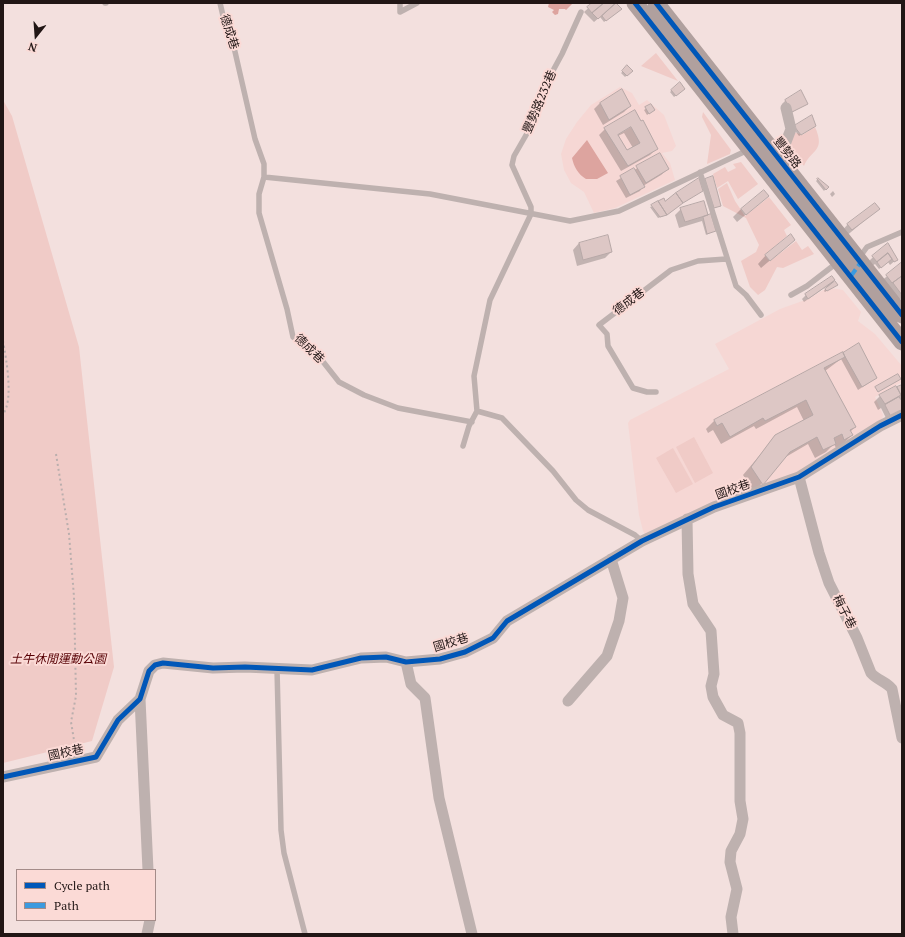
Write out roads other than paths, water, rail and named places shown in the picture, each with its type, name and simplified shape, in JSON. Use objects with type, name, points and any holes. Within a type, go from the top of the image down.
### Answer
[{"type":"main road","name":"豐勢路","points":[[635,3],[757,144],[779,160],[860,260],[902,315]]},
{"type":"main road","name":"豐勢路","points":[[656,3],[839,261],[902,342]]},
{"type":"street","points":[[779,160],[791,129],[786,108]]},
{"type":"street","points":[[851,276],[860,260]]},
{"type":"street","name":"國校巷","points":[[3,777],[96,757],[118,720],[140,699],[149,671],[154,665],[163,663],[185,667],[245,667],[312,670],[361,658],[386,656],[406,662],[440,659],[465,652],[493,638],[507,620],[642,541],[687,519],[799,476],[880,426],[902,415]]},
{"type":"street","name":"梅子巷","points":[[799,476],[819,553],[829,583],[857,638],[871,673],[875,678],[889,684],[892,689],[902,738]]},
{"type":"street","points":[[687,519],[688,574],[693,604],[711,631],[714,674],[711,686],[713,697],[723,715],[738,723],[740,733],[740,801],[743,819],[740,834],[731,850],[730,862],[737,889],[731,917],[733,934]]},
{"type":"street","points":[[568,701],[607,656],[619,622],[623,598],[611,559]]},
{"type":"street","points":[[406,662],[411,684],[425,698],[438,798],[472,934]]},
{"type":"street","points":[[140,699],[148,869]]},
{"type":"street","points":[[147,934],[150,921]]},
{"type":"lane","name":"德成巷","points":[[220,3],[242,78],[255,138],[264,164],[264,177],[259,194],[259,212],[287,309],[293,337],[317,354],[339,382],[364,395],[398,408],[472,422]]},
{"type":"lane","points":[[400,3],[400,12],[417,3]]},
{"type":"lane","name":"豐勢路232巷","points":[[531,214],[531,207],[512,164],[514,156],[533,122],[548,78],[562,54],[581,12]]},
{"type":"lane","points":[[264,177],[430,194],[570,221],[619,211],[757,144]]},
{"type":"lane","points":[[700,172],[726,259],[736,286],[746,294],[761,315]]},
{"type":"lane","points":[[463,446],[474,414],[477,411],[474,376],[490,300],[531,214]]},
{"type":"lane","points":[[860,260],[867,247],[902,232]]},
{"type":"lane","name":"德成巷","points":[[656,392],[647,392],[633,388],[608,346],[607,334],[600,325],[671,270],[698,261],[726,259]]},
{"type":"lane","points":[[790,295],[807,286],[839,261]]},
{"type":"lane","points":[[477,411],[502,418],[553,471],[576,500],[588,510],[635,535],[642,541]]},
{"type":"lane","points":[[277,669],[281,830],[284,853],[305,934]]},
{"type":"park label","name":"土牛休閒運動公園","points":[[58,660]]}]
